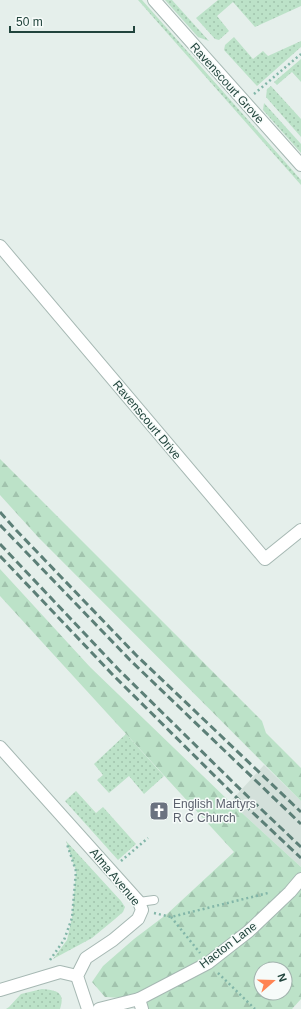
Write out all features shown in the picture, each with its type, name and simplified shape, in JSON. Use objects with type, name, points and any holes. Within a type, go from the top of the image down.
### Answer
[{"type":"street","name":"Ravenscourt Grove","points":[[154,0],[301,165]]},
{"type":"street","name":"Ravenscourt Drive","points":[[0,246],[265,559],[301,530]]},
{"type":"street","name":"Alma Avenue","points":[[0,747],[111,871],[140,906],[138,919],[113,940],[86,958],[78,976]]},
{"type":"street","name":"Hacton Lane","points":[[99,1009],[140,1004],[208,963],[249,931],[290,892],[301,879]]},
{"type":"street","points":[[0,990],[60,972],[78,976],[88,1009]]},
{"type":"lane","points":[[140,906],[154,900]]},
{"type":"path","points":[[245,102],[301,54]]},
{"type":"path","points":[[111,871],[148,838]]},
{"type":"path","points":[[47,964],[64,940],[72,918],[76,871],[66,841]]},
{"type":"path","points":[[140,906],[170,917],[276,891],[290,892]]},
{"type":"shaded area","points":[[264,765],[301,801],[301,867],[230,802]]},
{"type":"green space","points":[[138,0],[142,0],[301,180],[301,185]]},
{"type":"green space","points":[[165,0],[172,0],[209,41],[198,37]]},
{"type":"green space","points":[[218,0],[301,0],[301,6],[255,27],[233,2],[217,16],[229,31],[219,40],[215,39],[196,18]]},
{"type":"green space","points":[[234,37],[253,59],[263,51],[268,56],[301,41],[301,47],[257,86],[224,50],[225,45]]},
{"type":"green space","points":[[301,59],[301,82],[292,72],[277,85],[274,82]]},
{"type":"green space","points":[[271,86],[301,119],[301,137],[266,97],[267,89]]},
{"type":"green space","points":[[264,103],[301,144],[301,153],[263,110]]},
{"type":"green space","points":[[0,459],[262,721],[266,733],[301,768],[301,801],[38,537],[0,495]]},
{"type":"green space","points":[[0,569],[90,667],[230,802],[301,867],[301,999],[292,1009],[142,1009],[139,999],[105,997],[92,982],[103,966],[134,939],[167,914],[234,852],[0,596]]},
{"type":"green space","points":[[126,734],[164,776],[144,794],[129,776],[109,793],[97,780],[103,775],[94,764]]},
{"type":"green space","points":[[76,791],[96,813],[103,807],[136,844],[118,860],[65,801]]},
{"type":"green space","points":[[66,841],[125,907],[123,912],[92,938],[53,959],[67,940],[72,918],[76,871]]},
{"type":"green space","points":[[42,989],[52,990],[61,995],[62,1003],[60,1009],[6,1009],[21,994]]},
{"type":"railway","points":[[0,512],[136,655],[301,812]]},
{"type":"railway","points":[[0,525],[130,660],[301,824]]},
{"type":"railway","points":[[0,544],[119,670],[301,847]]},
{"type":"railway","points":[[0,556],[113,675],[235,796],[301,858]]},
{"type":"place","name":"English Martyrs R C Church","points":[[159,811]]}]
